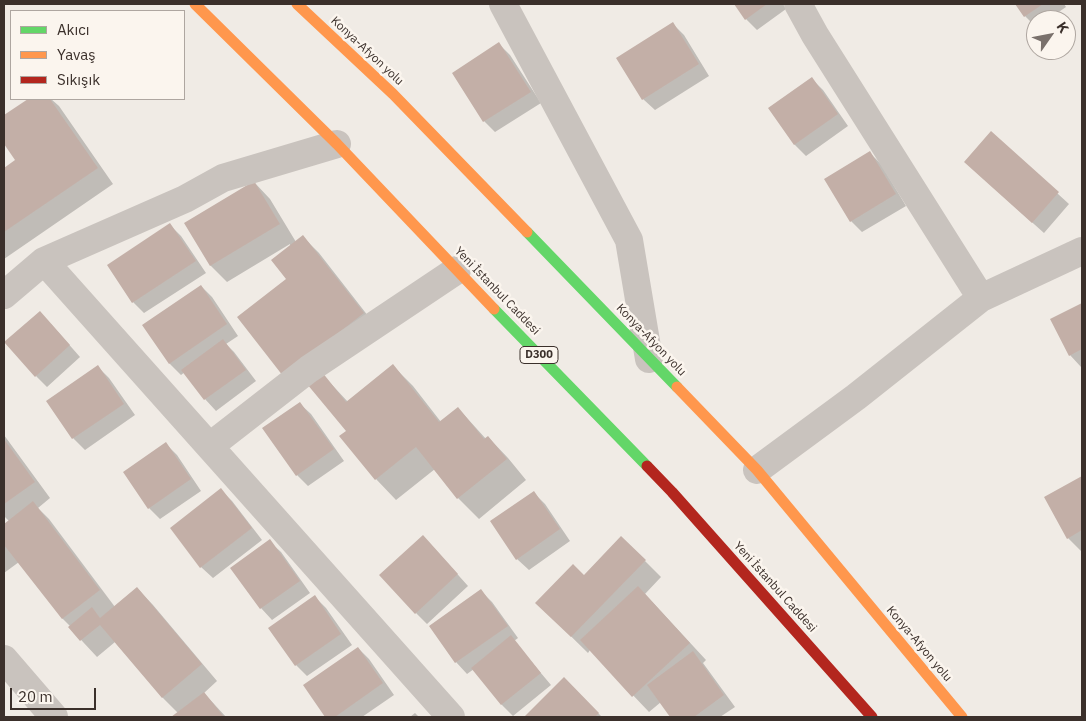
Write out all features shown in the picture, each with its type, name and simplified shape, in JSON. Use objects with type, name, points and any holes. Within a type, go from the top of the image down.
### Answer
[{"type":"highway","name":"Yeni İstanbul Caddesi","points":[[195,4],[337,144],[672,492],[872,717]]},
{"type":"highway","name":"Konya-Afyon yolu","points":[[297,4],[393,94],[757,470],[962,717]]},
{"type":"street","points":[[502,4],[629,240],[649,358]]},
{"type":"street","points":[[798,4],[820,43],[981,298]]},
{"type":"street","points":[[4,295],[44,261],[184,199],[223,178],[337,144]]},
{"type":"street","points":[[757,470],[856,397],[981,298],[1082,252]]},
{"type":"street","points":[[44,261],[451,717]]},
{"type":"street","points":[[210,446],[309,369],[457,270]]},
{"type":"street","points":[[4,659],[54,717]]},
{"type":"building","points":[[734,4],[767,4],[745,20]]},
{"type":"building","points":[[1015,4],[1043,4],[1034,10],[1026,10],[1026,16],[1024,17]]},
{"type":"building","points":[[673,22],[699,64],[642,100],[616,58]]},
{"type":"building","points":[[499,42],[531,92],[483,122],[452,73]]},
{"type":"building","points":[[812,77],[838,114],[794,145],[768,108]]},
{"type":"building","points":[[26,100],[51,100],[98,168],[4,232],[4,168],[15,160],[4,144],[4,115]]},
{"type":"building","points":[[991,131],[1059,192],[1032,223],[964,162]]},
{"type":"building","points":[[870,151],[896,194],[850,222],[824,179]]},
{"type":"building","points":[[254,181],[280,224],[210,266],[184,223]]},
{"type":"building","points":[[170,223],[196,261],[132,303],[107,265]]},
{"type":"building","points":[[303,235],[364,313],[283,376],[237,317],[286,279],[271,260]]},
{"type":"building","points":[[201,285],[227,324],[169,364],[142,325]]},
{"type":"building","points":[[1082,303],[1082,349],[1069,356],[1050,319]]},
{"type":"building","points":[[40,311],[70,345],[35,377],[4,342]]},
{"type":"building","points":[[223,339],[246,370],[204,400],[181,370]]},
{"type":"building","points":[[393,364],[439,422],[458,407],[484,439],[488,436],[507,459],[457,499],[416,447],[375,480],[339,436],[346,431],[307,384],[322,372],[346,402]]},
{"type":"building","points":[[98,365],[124,404],[72,439],[46,401]]},
{"type":"building","points":[[300,402],[334,449],[296,476],[262,428]]},
{"type":"building","points":[[4,439],[35,482],[4,504]]},
{"type":"building","points":[[166,442],[191,479],[148,509],[123,472]]},
{"type":"building","points":[[1082,476],[1082,530],[1067,539],[1044,497]]},
{"type":"building","points":[[221,488],[252,528],[200,568],[170,528]]},
{"type":"building","points":[[534,491],[560,529],[516,560],[490,521]]},
{"type":"building","points":[[33,501],[100,590],[62,619],[4,545],[4,524]]},
{"type":"building","points":[[423,535],[458,574],[415,614],[379,575]]},
{"type":"building","points":[[621,536],[646,560],[571,637],[535,603],[573,564],[584,575]]},
{"type":"building","points":[[270,539],[300,581],[260,609],[230,568]]},
{"type":"building","points":[[638,586],[690,643],[632,697],[580,640]]},
{"type":"building","points":[[137,587],[202,664],[162,698],[100,625],[80,641],[68,627],[92,607],[100,618]]},
{"type":"building","points":[[481,589],[508,626],[455,663],[429,626]]},
{"type":"building","points":[[315,595],[341,634],[295,666],[268,628]]},
{"type":"building","points":[[511,635],[541,673],[501,705],[471,668]]},
{"type":"building","points":[[358,647],[383,683],[335,717],[325,717],[303,685]]},
{"type":"building","points":[[693,651],[724,695],[694,717],[670,717],[647,685]]},
{"type":"building","points":[[564,677],[599,713],[595,717],[524,717]]},
{"type":"building","points":[[204,692],[224,717],[171,717]]},
{"type":"traffic: fast","points":[[527,232],[677,387]]},
{"type":"traffic: fast","points":[[494,309],[647,466]]},
{"type":"traffic: slow","points":[[195,4],[337,144],[494,309]]},
{"type":"traffic: slow","points":[[297,4],[393,94],[527,232]]},
{"type":"traffic: slow","points":[[677,387],[757,470],[962,717]]},
{"type":"traffic: jam","points":[[647,466],[872,717]]}]
